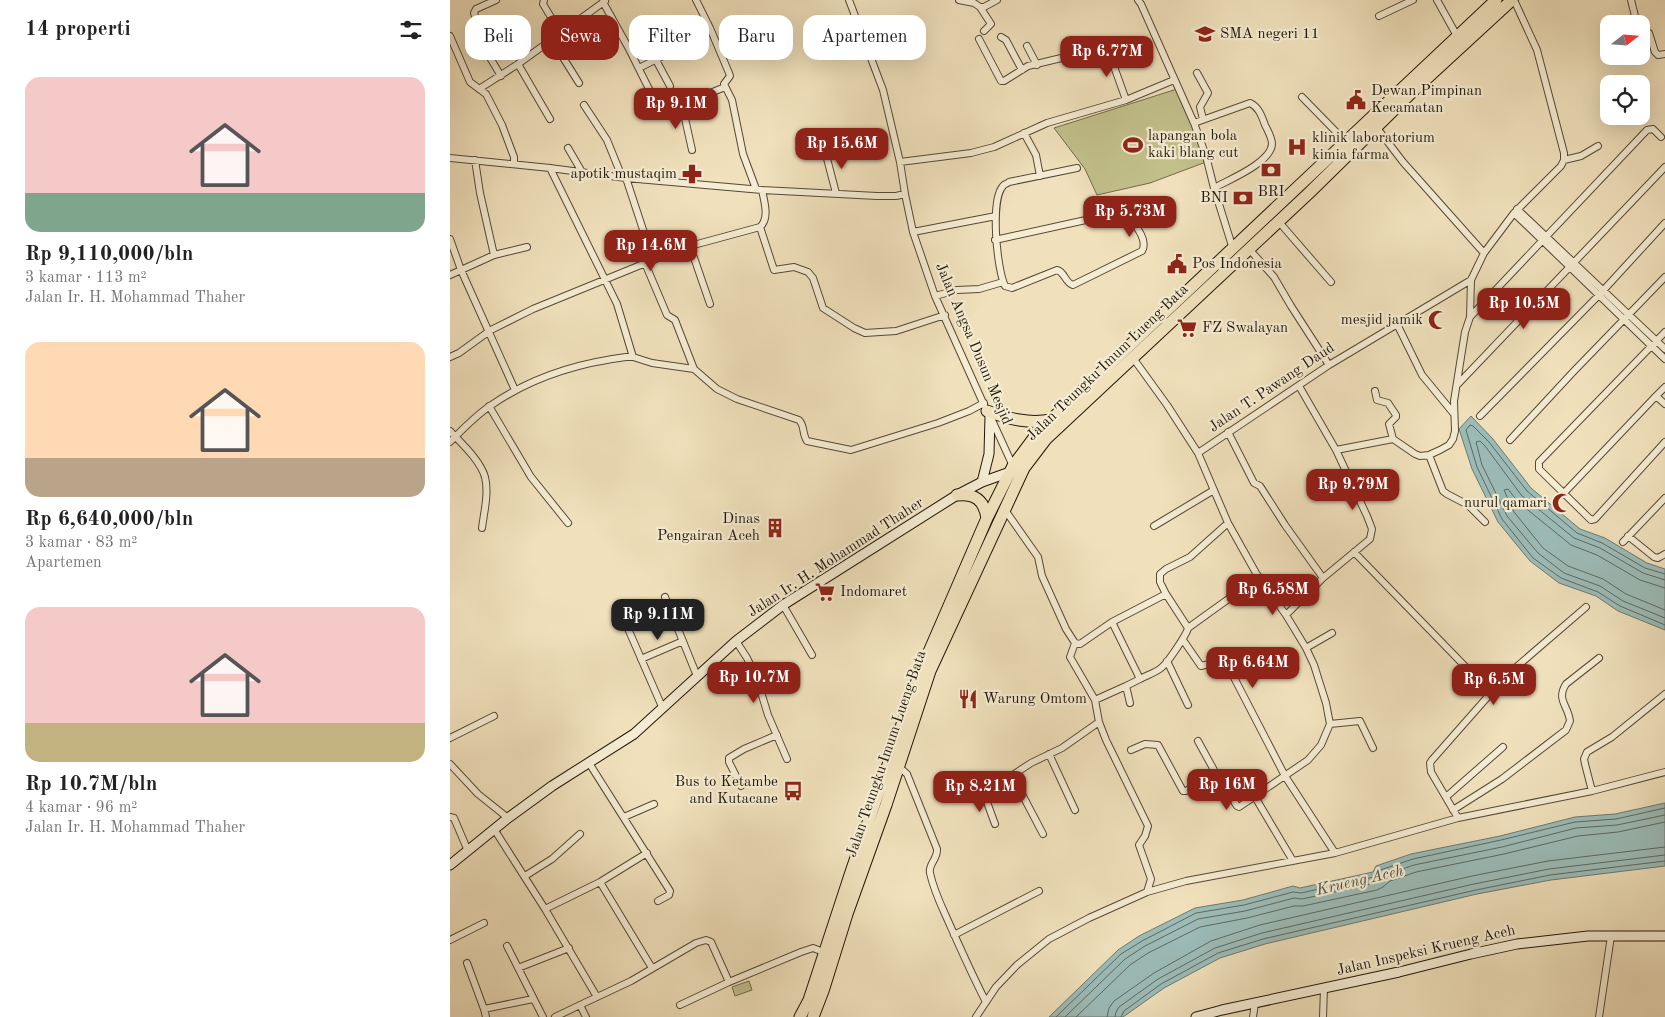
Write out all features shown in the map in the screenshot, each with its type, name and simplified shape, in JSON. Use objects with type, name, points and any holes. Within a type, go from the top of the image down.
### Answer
[{"type":"highway","name":"Jalan Teungku Imum Lueng Bata","points":[[813,1017],[829,955],[919,675],[937,644],[1005,510],[1024,468],[1046,439],[1133,358],[1154,332],[1233,249],[1496,0]]},
{"type":"highway","name":"Jalan Teungku Imum Lueng Bata","points":[[800,1017],[829,955],[898,766],[930,671],[937,644],[986,518],[1012,469],[1039,431],[1250,249],[1411,93],[1513,0]]},
{"type":"highway","points":[[987,410],[1022,421],[1038,422],[1052,420]]},
{"type":"highway","points":[[957,495],[973,496],[982,502],[985,507],[986,518]]},
{"type":"main road","points":[[982,482],[989,454],[987,410]]},
{"type":"main road","name":"Jalan Ir. H. Mohammad Thaher","points":[[450,865],[508,818],[552,786],[634,734],[736,641],[783,605],[957,495],[1012,469]]},
{"type":"main road","name":"Jalan Inspeksi Krueng Aceh","points":[[1196,1017],[1517,944],[1588,936],[1665,936]]},
{"type":"street","points":[[496,0],[476,9],[474,13],[486,51],[501,76]]},
{"type":"street","points":[[544,0],[543,4],[550,15]]},
{"type":"street","points":[[450,357],[489,332],[533,309],[690,246],[760,227],[765,222],[766,217],[759,189],[743,154],[732,100],[725,87],[725,82],[730,75],[696,0]]},
{"type":"street","name":"Jalan Angsa Dusun Mesjid","points":[[849,0],[855,15]]},
{"type":"street","points":[[959,0],[974,3],[980,7],[991,24],[984,31]]},
{"type":"street","points":[[980,7],[997,0]]},
{"type":"street","points":[[1380,16],[1413,0]]},
{"type":"street","points":[[1437,0],[1457,36]]},
{"type":"street","points":[[1336,450],[1392,439],[1418,456],[1429,455],[1449,445],[1455,431],[1454,402],[1470,317],[1471,280],[1484,253],[1515,211],[1564,160],[1564,153],[1537,50],[1513,0]]},
{"type":"street","points":[[1632,0],[1635,15]]},
{"type":"street","points":[[585,15],[605,1],[661,113],[725,87]]},
{"type":"street","points":[[1142,1],[1174,80],[1194,123],[1206,156],[1233,249]]},
{"type":"street","points":[[450,36],[470,82],[486,94],[502,125],[513,154],[514,164]]},
{"type":"street","points":[[1650,36],[1658,55],[1665,54]]},
{"type":"street","points":[[1001,37],[1006,40],[1022,70]]},
{"type":"street","points":[[979,39],[1001,81],[1004,82],[1028,66],[1107,47],[1126,100]]},
{"type":"street","points":[[1027,46],[1037,65]]},
{"type":"street","points":[[479,89],[541,48]]},
{"type":"street","points":[[565,60],[579,82]]},
{"type":"street","points":[[639,68],[656,60],[670,86]]},
{"type":"street","name":"Jalan Angsa Dusun Mesjid","points":[[872,60],[883,90],[900,162],[913,232],[935,296],[945,314],[1012,469]]},
{"type":"street","points":[[518,64],[550,119]]},
{"type":"street","points":[[1197,74],[1208,93],[1200,107],[1202,120]]},
{"type":"street","points":[[900,162],[971,153],[994,146],[1047,123],[1126,100],[1174,80]]},
{"type":"street","points":[[1302,97],[1346,142]]},
{"type":"street","points":[[1194,123],[1250,103],[1256,106],[1260,113],[1271,140],[1272,145],[1269,153],[1252,168],[1214,188]]},
{"type":"street","points":[[584,105],[607,140],[624,177],[653,260]]},
{"type":"street","points":[[682,105],[692,150]]},
{"type":"street","points":[[1377,128],[1403,162],[1484,253]]},
{"type":"street","points":[[1470,317],[1648,130],[1653,129],[1661,137]]},
{"type":"street","points":[[1024,133],[1036,155],[1040,176]]},
{"type":"street","points":[[1564,160],[1581,156],[1598,146]]},
{"type":"street","points":[[568,148],[582,172]]},
{"type":"street","points":[[825,151],[836,194]]},
{"type":"street","points":[[450,158],[624,177],[759,189],[836,194],[896,196],[905,194]]},
{"type":"street","points":[[475,160],[480,193],[494,255]]},
{"type":"street","points":[[1458,384],[1665,167]]},
{"type":"street","points":[[550,168],[617,304],[633,356]]},
{"type":"street","points":[[995,240],[1122,212],[1126,213],[1144,241],[1142,251],[1073,285],[1068,283],[1062,273],[1057,270],[1012,288],[1008,288],[1003,282],[995,240],[998,196],[1003,186],[1009,182],[1077,168]]},
{"type":"street","points":[[1515,211],[1654,344],[1665,359]]},
{"type":"street","points":[[913,232],[996,216]]},
{"type":"street","points":[[1279,222],[1331,282]]},
{"type":"street","points":[[1480,416],[1601,292],[1665,223]]},
{"type":"street","points":[[760,227],[772,268],[774,270],[794,267],[808,272],[813,278],[823,308],[854,328],[865,333],[889,332],[945,314]]},
{"type":"street","points":[[450,239],[461,270],[515,390]]},
{"type":"street","points":[[690,246],[710,304]]},
{"type":"street","points":[[450,276],[494,255],[526,247]]},
{"type":"street","points":[[1250,249],[1274,277],[1329,365]]},
{"type":"street","points":[[645,263],[667,315],[675,320],[694,369],[717,389],[737,399],[799,420],[803,426],[804,438],[807,441],[851,450],[938,423],[969,411],[987,410]]},
{"type":"street","points":[[1510,440],[1665,277]]},
{"type":"street","name":"Jalan T. Pawang Daud","points":[[1198,453],[1329,365],[1471,280]]},
{"type":"street","points":[[935,296],[957,290],[979,289],[1003,282]]},
{"type":"street","points":[[1397,324],[1422,374],[1454,414]]},
{"type":"street","points":[[1665,332],[1539,462],[1538,467],[1540,472],[1591,520],[1595,519],[1665,442]]},
{"type":"street","points":[[1654,344],[1665,349]]},
{"type":"street","points":[[450,442],[489,406],[535,380],[562,371],[633,356],[652,363],[694,369]]},
{"type":"street","points":[[1133,358],[1198,453],[1228,523],[1259,577],[1306,648],[1320,682],[1330,724],[1321,745],[1308,760],[1240,806],[1237,806],[1215,772],[1198,741]]},
{"type":"street","points":[[1286,616],[1323,578],[1370,539],[1372,529],[1336,450],[1299,386]]},
{"type":"street","points":[[1563,494],[1665,387]]},
{"type":"street","points":[[1374,392],[1378,400],[1388,403],[1396,415],[1396,418],[1389,424],[1392,439]]},
{"type":"street","points":[[1656,396],[1665,404]]},
{"type":"street","points":[[489,406],[531,477],[568,522]]},
{"type":"street","points":[[450,431],[471,453],[485,478],[486,492],[482,528]]},
{"type":"street","points":[[1228,432],[1254,483],[1260,485],[1285,525],[1323,578]]},
{"type":"street","points":[[1429,455],[1443,491],[1468,505],[1485,522]]},
{"type":"street","points":[[1154,526],[1214,490]]},
{"type":"street","points":[[1623,542],[1665,498]]},
{"type":"street","points":[[1005,510],[1038,557],[1042,576],[1066,629],[1075,643]]},
{"type":"street","points":[[1188,628],[1166,594],[1160,582],[1160,574],[1190,557],[1228,523]]},
{"type":"street","points":[[1628,536],[1652,556],[1658,558],[1665,554]]},
{"type":"street","points":[[1354,552],[1490,693]]},
{"type":"street","points":[[1095,700],[1160,669],[1183,640],[1188,628],[1259,577]]},
{"type":"street","points":[[1075,643],[1080,644],[1112,622],[1166,594]]},
{"type":"street","points":[[665,597],[697,676]]},
{"type":"street","points":[[783,605],[812,655]]},
{"type":"street","points":[[1458,818],[1431,772],[1430,763],[1490,693],[1514,669],[1586,607]]},
{"type":"street","points":[[1112,622],[1140,679]]},
{"type":"street","points":[[626,624],[663,709]]},
{"type":"street","points":[[1306,648],[1332,633]]},
{"type":"street","points":[[1183,640],[1201,666],[1218,662],[1227,664],[1285,776],[1335,853]]},
{"type":"street","points":[[641,659],[683,641]]},
{"type":"street","points":[[736,641],[757,679],[787,760]]},
{"type":"street","points":[[1075,643],[1070,657],[1095,700],[1099,722],[1113,756],[1148,826],[1145,836],[1139,845],[1151,879],[1147,892]]},
{"type":"street","points":[[1453,810],[1502,779],[1566,730],[1570,721],[1562,699],[1562,690],[1566,684],[1599,658]]},
{"type":"street","points":[[1167,661],[1188,705]]},
{"type":"street","points":[[1126,686],[1130,703]]},
{"type":"street","points":[[1592,791],[1584,759],[1587,752],[1612,736],[1665,694]]},
{"type":"street","points":[[450,738],[494,716]]},
{"type":"street","points":[[1330,724],[1360,721],[1373,748]]},
{"type":"street","points":[[995,824],[984,794],[1012,775],[1062,748],[1099,722]]},
{"type":"street","points":[[741,786],[729,762],[729,758],[744,749],[777,735]]},
{"type":"street","points":[[1131,750],[1146,744],[1158,745],[1183,791],[1186,791],[1215,772]]},
{"type":"street","points":[[1446,797],[1503,747]]},
{"type":"street","points":[[1049,754],[1075,810]]},
{"type":"street","points":[[589,763],[670,891],[669,895],[658,901]]},
{"type":"street","points":[[450,764],[478,794],[508,818]]},
{"type":"street","points":[[898,766],[907,774],[937,848],[937,856],[929,871],[937,895],[986,1002]]},
{"type":"street","points":[[976,1017],[996,987],[1017,965],[1049,939],[1089,918],[1147,892],[1186,881],[1335,853],[1458,818],[1592,791],[1665,772]]},
{"type":"street","points":[[1012,775],[1043,834]]},
{"type":"street","points":[[1255,797],[1293,861]]},
{"type":"street","points":[[624,817],[654,804]]},
{"type":"street","points":[[450,817],[454,818],[468,851]]},
{"type":"street","points":[[494,829],[525,876],[597,996]]},
{"type":"street","points":[[525,876],[552,859],[580,834]]},
{"type":"street","points":[[545,910],[600,882],[646,853]]},
{"type":"street","points":[[600,882],[652,968]]},
{"type":"street","points":[[954,935],[1039,891]]},
{"type":"street","points":[[450,940],[484,923]]},
{"type":"street","points":[[1600,1017],[1610,936]]},
{"type":"street","points":[[555,1017],[631,981],[696,943],[709,940],[729,982]]},
{"type":"street","points":[[507,946],[532,999],[543,1017]]},
{"type":"street","points":[[518,968],[569,948]]},
{"type":"street","points":[[680,1005],[801,952],[813,948],[829,955]]},
{"type":"street","points":[[467,963],[486,1017]]},
{"type":"street","points":[[1323,1017],[1324,988]]},
{"type":"street","points":[[484,1009],[532,999]]},
{"type":"street","points":[[1253,1017],[1255,1003]]},
{"type":"street","points":[[580,1005],[586,1017]]},
{"type":"shaded area","name":"lapangan bola kaki blang cut","points":[[1177,89],[1206,162],[1150,183],[1097,195],[1085,169],[1054,128]]},
{"type":"shaded area","points":[[749,981],[752,990],[735,996],[732,987]]},
{"type":"water","points":[[1471,416],[1493,439],[1531,488],[1580,529],[1605,538],[1647,563],[1665,569],[1665,630],[1618,611],[1596,596],[1559,583],[1530,561],[1498,522],[1472,469],[1459,429]]},
{"type":"water","name":"Krueng Aceh","points":[[1665,803],[1665,866],[1551,880],[1477,894],[1265,944],[1220,958],[1164,988],[1123,1017],[1049,1017],[1118,950],[1139,936],[1195,908],[1243,900],[1293,886],[1300,888],[1373,872],[1376,866],[1411,854],[1500,836],[1575,817],[1615,814]]},
{"type":"place","name":"SMA negeri 11","points":[[1205,34]]},
{"type":"place","name":"Dewan Pimpinan Kecamatan","points":[[1356,100]]},
{"type":"place","name":"lapangan bola kaki blang cut","points":[[1133,145]]},
{"type":"place","name":"klinik laboratorium kimia farma","points":[[1297,147]]},
{"type":"place","name":"BRI","points":[[1271,170]]},
{"type":"place","name":"apotik mustaqim","points":[[692,174]]},
{"type":"place","name":"BNI","points":[[1243,198]]},
{"type":"place","name":"Pos Indonesia","points":[[1177,264]]},
{"type":"place","name":"mesjid jamik","points":[[1438,320]]},
{"type":"place","name":"FZ Swalayan","points":[[1187,328]]},
{"type":"place","name":"nurul qamari","points":[[1562,503]]},
{"type":"place","name":"Dinas Pengairan Aceh","points":[[775,528]]},
{"type":"place","name":"Indomaret","points":[[825,592]]},
{"type":"place","name":"Warung Omtom","points":[[968,699]]},
{"type":"place","name":"Bus to Ketambe and Kutacane","points":[[793,791]]}]
